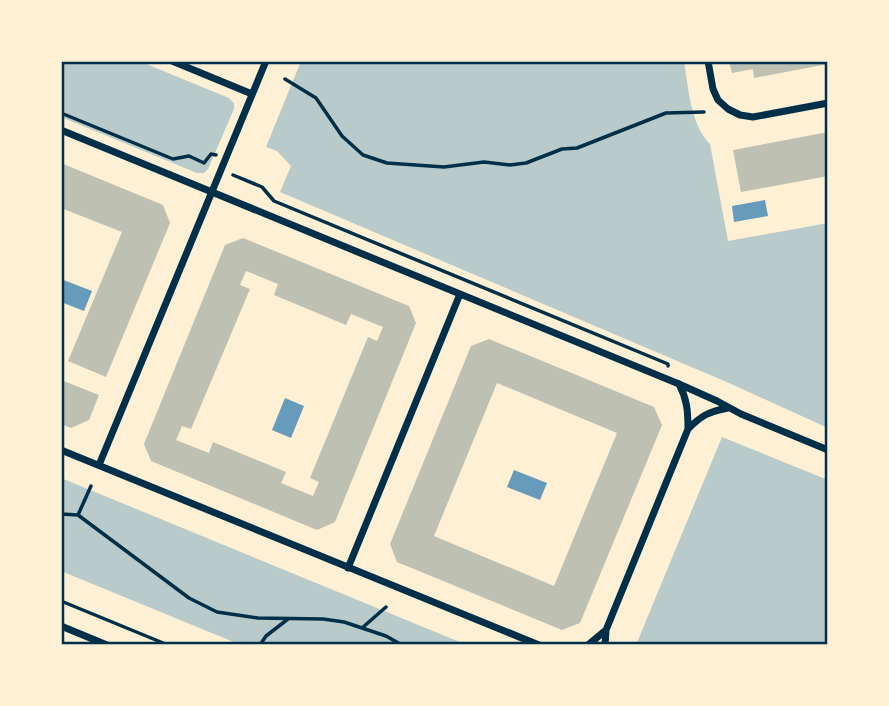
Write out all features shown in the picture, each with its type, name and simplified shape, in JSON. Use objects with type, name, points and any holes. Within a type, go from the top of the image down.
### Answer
[{"type":"street","points":[[172,61],[252,94]]},
{"type":"street","points":[[99,466],[266,61]]},
{"type":"street","points":[[708,61],[713,89],[718,100],[740,115],[753,117],[828,103]]},
{"type":"street","points":[[61,130],[679,384],[828,450]]},
{"type":"street","points":[[348,568],[460,294]]},
{"type":"street","points":[[679,384],[687,403],[688,429]]},
{"type":"street","points":[[605,645],[606,630],[688,429],[700,417],[728,408]]},
{"type":"street","points":[[61,450],[539,645]]},
{"type":"street","points":[[61,626],[107,645]]},
{"type":"street","points":[[589,645],[606,630]]},
{"type":"path","points":[[285,79],[316,99],[342,136],[363,155],[387,163],[444,167],[484,162],[510,165],[526,163],[562,149],[578,148],[666,113],[704,112]]},
{"type":"path","points":[[61,113],[173,159],[189,156],[204,163],[211,154],[226,158],[231,161],[227,173],[262,187],[274,201],[668,363],[662,377]]},
{"type":"path","points":[[78,515],[91,486]]},
{"type":"path","points":[[61,514],[78,515],[190,598],[217,612],[258,618],[344,622],[386,636],[402,645]]},
{"type":"path","points":[[61,601],[168,645]]},
{"type":"path","points":[[362,628],[386,607]]},
{"type":"path","points":[[260,645],[266,636],[289,618]]},
{"type":"shaded area","points":[[61,61],[139,61],[229,98],[234,103],[234,109],[208,169],[204,173],[197,173],[61,117]]},
{"type":"shaded area","points":[[301,61],[684,61],[694,116],[710,144],[728,241],[828,223],[828,428],[729,383],[280,192],[291,166],[277,151],[266,147]]},
{"type":"shaded area","points":[[722,437],[828,480],[828,645],[636,645]]},
{"type":"shaded area","points":[[61,478],[467,645],[241,645],[61,571]]},
{"type":"water","points":[[765,200],[768,216],[734,222],[732,206]]},
{"type":"water","points":[[61,279],[92,291],[84,311],[61,302]]},
{"type":"water","points":[[285,398],[304,406],[291,438],[272,430]]},
{"type":"water","points":[[514,470],[547,483],[540,500],[507,487]]},
{"type":"building","points":[[729,61],[828,61],[828,64],[754,78],[753,69],[732,73]]},
{"type":"building","points":[[828,132],[828,176],[741,192],[733,150]]},
{"type":"building","points":[[61,163],[163,205],[170,223],[106,377],[68,361],[122,232],[61,208]]},
{"type":"building","points":[[243,238],[409,306],[416,323],[335,522],[317,530],[151,461],[144,444],[225,245]],"holes":[[[246,271],[278,284],[274,295],[346,325],[351,314],[383,327],[377,341],[368,337],[310,478],[319,482],[313,496],[281,483],[286,472],[213,442],[209,453],[176,440],[182,426],[191,429],[250,289],[240,285]]]},
{"type":"building","points":[[489,339],[654,407],[662,425],[580,623],[562,630],[397,562],[390,544],[471,346]],"holes":[[[497,383],[617,433],[554,586],[434,536]]]},
{"type":"building","points":[[61,380],[99,395],[89,420],[71,428],[61,424]]}]
